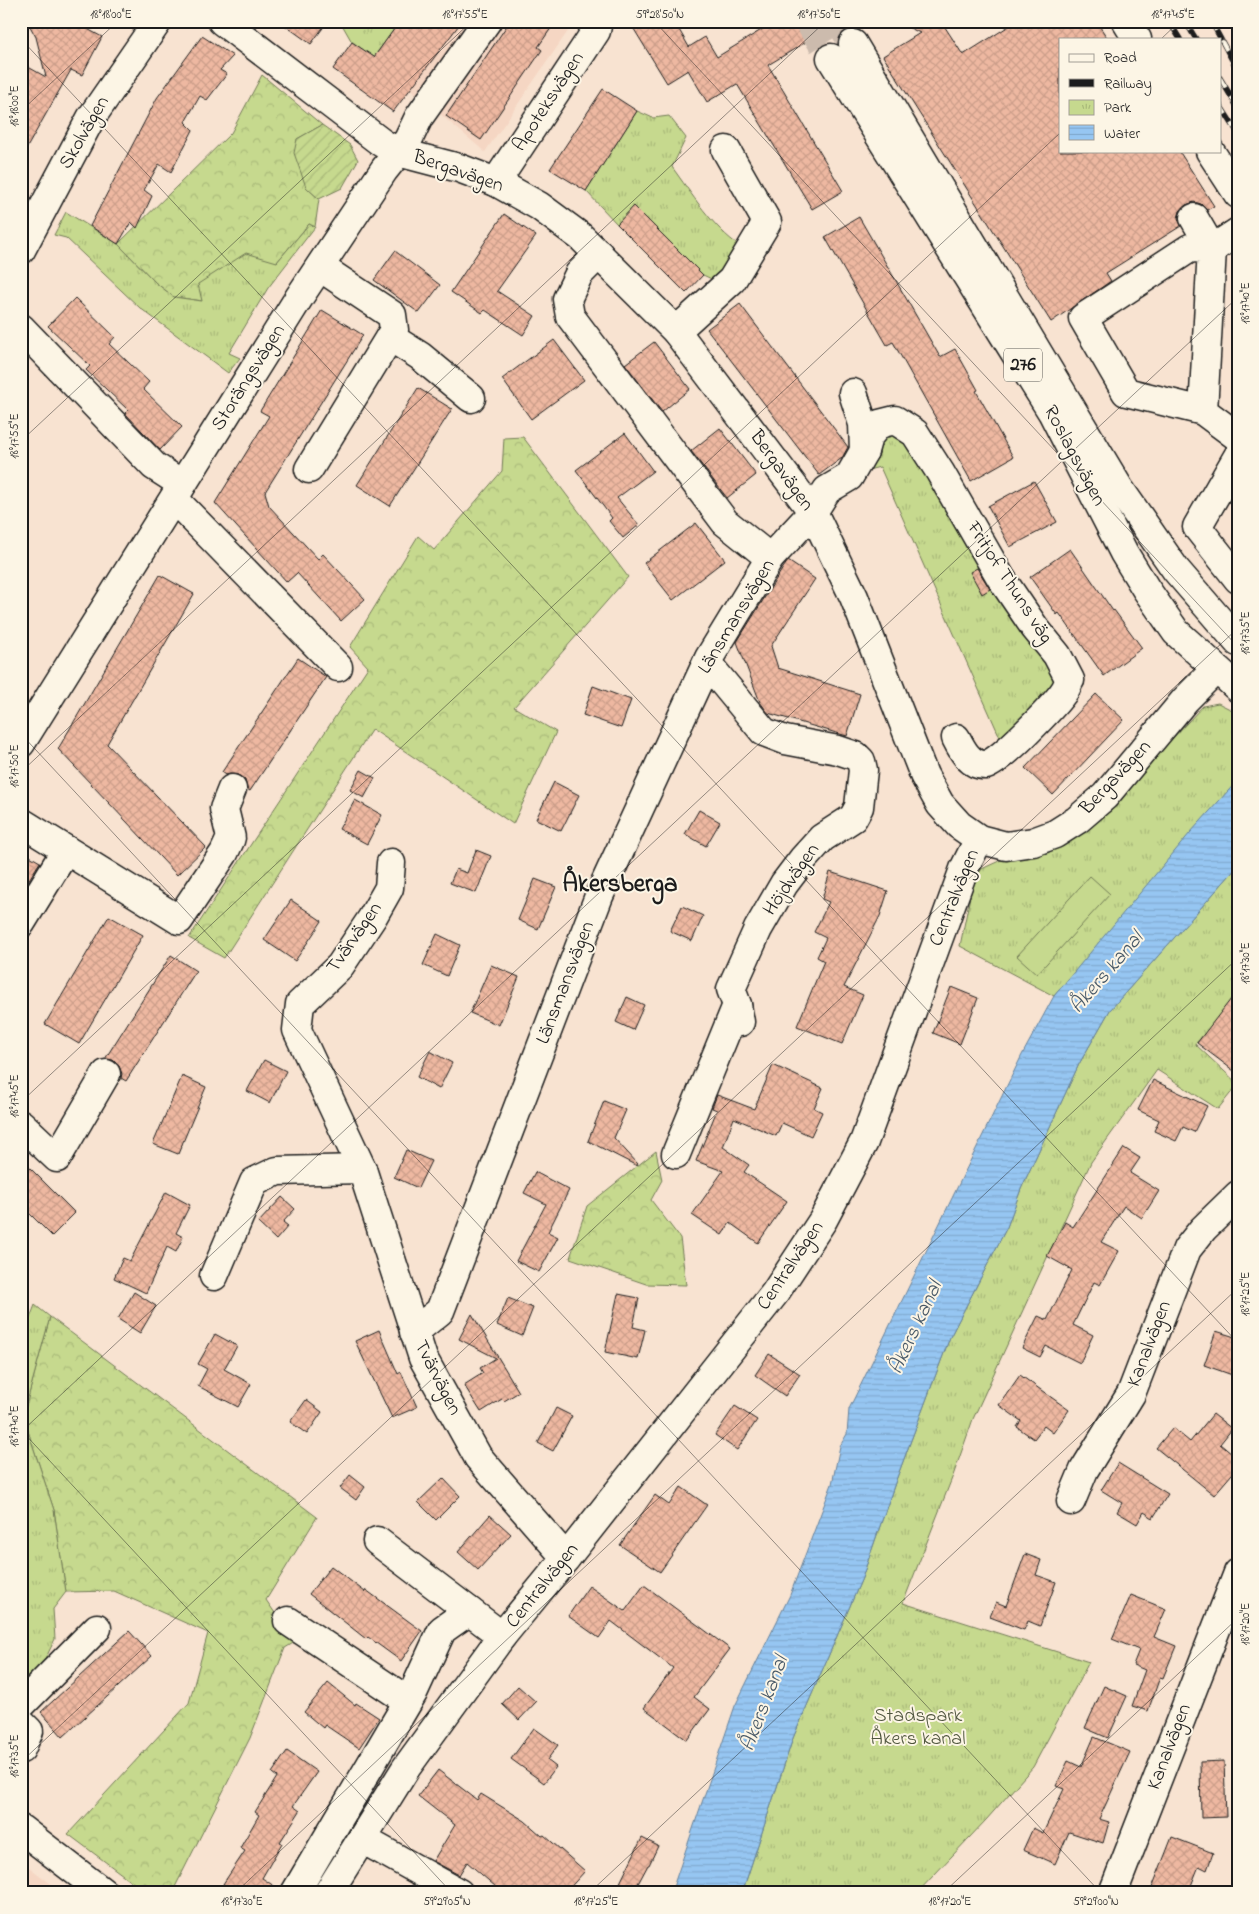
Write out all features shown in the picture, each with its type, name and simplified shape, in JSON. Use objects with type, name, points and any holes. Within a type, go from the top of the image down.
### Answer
[{"type":"street","name":"Skolvägen","points":[[21,250],[91,118],[158,21]]},
{"type":"street","name":"Bergavägen","points":[[222,21],[382,143],[398,152],[459,168],[496,182],[540,206],[581,236],[676,331],[812,512],[854,597],[924,776],[940,804],[959,825],[979,839],[1006,846],[1033,842],[1054,834],[1077,820],[1104,796],[1185,700],[1227,669]]},
{"type":"street","name":"Storängsvägen","points":[[23,735],[320,267],[384,170],[408,140],[419,117],[487,21]]},
{"type":"street","name":"Apoteksvägen","points":[[496,182],[596,31],[598,21]]},
{"type":"street","points":[[1126,21],[1136,38]]},
{"type":"street","name":"Roslagsvägen","points":[[1238,642],[1176,570],[1119,488],[842,51],[1052,412],[1120,545],[1146,589],[1176,632],[1227,669],[1238,688]]},
{"type":"street","points":[[676,331],[732,280],[767,222],[726,150]]},
{"type":"street","points":[[1211,152],[1238,194]]},
{"type":"street","points":[[1194,218],[1212,249],[1202,411]]},
{"type":"street","points":[[1238,232],[1212,249],[1190,248],[1083,318],[1126,392],[1202,411],[1238,437]]},
{"type":"street","points":[[599,254],[579,274],[571,291],[567,300],[570,316],[725,522],[770,558]]},
{"type":"street","points":[[309,470],[394,330],[392,315],[320,267]]},
{"type":"street","points":[[21,328],[154,466],[338,667]]},
{"type":"street","points":[[390,337],[420,356],[471,398]]},
{"type":"street","points":[[853,393],[863,424],[864,451]]},
{"type":"street","name":"Fritjof Thuns väg","points":[[812,512],[828,490],[856,486],[868,437],[879,424],[895,420],[915,433],[940,472],[1001,578],[1035,628],[1057,655],[1070,680],[1065,690],[1021,738],[1000,758],[988,765],[977,764],[963,753],[956,738]]},
{"type":"street","points":[[1234,562],[1197,527],[1238,456]]},
{"type":"street","name":"Länsmansvägen","points":[[414,1332],[440,1311],[599,896],[707,663],[770,558],[812,512]]},
{"type":"street","name":"Höjdvägen","points":[[676,1154],[739,1014],[731,988],[758,929],[784,884],[803,859],[822,838],[853,818],[860,807],[862,770],[861,761],[856,756],[838,750],[785,740],[764,732],[707,663]]},
{"type":"street","points":[[21,822],[179,920],[224,853],[231,838],[224,809],[232,789]]},
{"type":"street","name":"Centralvägen","points":[[328,1893],[406,1768],[502,1636],[566,1558],[775,1293],[823,1220],[864,1142],[964,869],[979,839]]},
{"type":"street","points":[[21,923],[66,850]]},
{"type":"street","name":"Tvärvägen","points":[[390,863],[389,888],[372,918],[340,966],[300,1004],[297,1030],[362,1169],[423,1358],[478,1456],[566,1558]]},
{"type":"street","points":[[21,1124],[57,1158],[106,1074]]},
{"type":"street","points":[[214,1276],[254,1182],[277,1171],[362,1169]]},
{"type":"street","name":"Kanalvägen","points":[[1071,1502],[1084,1470],[1131,1394],[1187,1249],[1203,1229],[1238,1195]]},
{"type":"street","name":"Centralvägen","points":[[377,1540],[502,1636]]},
{"type":"street","name":"Kanalvägen","points":[[1114,1893],[1238,1573]]},
{"type":"street","points":[[295,1893],[408,1701],[442,1630],[470,1611]]},
{"type":"street","points":[[288,1621],[408,1701]]},
{"type":"street","points":[[21,1705],[97,1628]]},
{"type":"street","points":[[21,1723],[29,1731],[21,1749]]},
{"type":"street","points":[[21,1829],[104,1893]]},
{"type":"street","points":[[362,1839],[459,1893]]},
{"type":"shaded area","points":[[426,21],[575,21],[485,152],[388,70]]},
{"type":"shaded area","points":[[21,1861],[63,1893],[21,1893]]},
{"type":"green space","points":[[340,21],[400,21],[374,57],[352,42]]},
{"type":"green space","points":[[262,75],[322,125],[297,139],[306,187],[319,199],[315,227],[309,224],[277,262],[198,284],[203,301],[174,297],[156,283],[118,244],[231,133]]},
{"type":"green space","points":[[637,111],[653,118],[669,116],[686,138],[672,167],[712,220],[730,239],[740,246],[718,282],[703,275],[635,207],[617,224],[586,191]]},
{"type":"green space","points":[[322,125],[350,145],[358,160],[342,188],[319,199],[306,187],[294,153],[297,139]]},
{"type":"green space","points":[[66,212],[118,244],[156,283],[174,297],[202,301],[198,284],[246,253],[277,262],[309,224],[315,227],[268,288],[229,353],[240,358],[228,373],[140,308],[66,238],[54,235]]},
{"type":"green space","points":[[901,429],[1062,677],[1003,744],[880,467],[868,470],[872,442]]},
{"type":"green space","points":[[523,437],[628,577],[514,707],[556,732],[513,824],[372,729],[224,958],[189,938],[368,667],[350,647],[418,536],[434,550],[502,471],[504,438]]},
{"type":"green space","points":[[1218,703],[1238,713],[1238,781],[1054,996],[960,946],[975,872],[1010,856],[1048,853],[1112,810],[1153,759],[1203,706]]},
{"type":"green space","name":"Stadspark Åkers kanal","points":[[1238,866],[1238,999],[1195,1044],[1238,1084],[1218,1109],[1157,1070],[1091,1162],[973,1419],[903,1603],[1089,1662],[1033,1767],[917,1893],[742,1893],[793,1738],[862,1578],[896,1480],[950,1337],[1007,1227],[1021,1189],[1079,1064],[1110,1010]]},
{"type":"green space","points":[[1090,876],[1110,894],[1037,974],[1017,956]]},
{"type":"green space","points":[[656,1151],[662,1180],[651,1200],[680,1238],[686,1285],[646,1284],[570,1258],[587,1206]]},
{"type":"green space","points":[[35,1305],[50,1317],[23,1416],[54,1510],[66,1592],[53,1609],[55,1639],[37,1676],[21,1686],[21,1341]]},
{"type":"green space","points":[[50,1317],[317,1517],[266,1600],[295,1642],[285,1648],[250,1738],[172,1893],[147,1893],[68,1834],[189,1703],[208,1633],[114,1591],[66,1592],[54,1510],[23,1416]]},
{"type":"water","name":"Åkers kanal","points":[[1238,780],[1238,866],[1110,1010],[1079,1064],[1021,1189],[1007,1227],[950,1337],[896,1480],[862,1578],[793,1738],[742,1893],[671,1893],[735,1706],[790,1595],[832,1484],[840,1446],[847,1434],[849,1409],[1022,1055],[1054,996],[1190,833]]},
{"type":"building","points":[[27,21],[73,21],[102,37],[82,75],[71,70],[21,158],[21,63],[46,77],[36,37]]},
{"type":"building","points":[[279,21],[328,21],[311,44]]},
{"type":"building","points":[[400,21],[462,21],[393,112],[333,69],[352,42],[374,57]]},
{"type":"building","points":[[510,21],[556,21],[538,47],[542,50],[481,140],[446,116]]},
{"type":"building","points":[[629,21],[674,21],[689,47],[705,37],[717,57],[776,21],[841,21],[768,65],[843,191],[812,209],[737,84],[707,102],[688,70],[667,83]]},
{"type":"building","points":[[896,21],[941,21],[963,55],[1017,21],[1096,21],[1107,38],[1059,38],[1059,152],[1180,152],[1214,206],[1207,210],[1201,204],[1194,202],[1186,205],[1180,211],[1178,218],[1181,226],[1106,273],[1111,281],[1051,322],[883,56],[920,33]]},
{"type":"building","points":[[202,36],[233,56],[220,70],[227,74],[207,100],[200,96],[185,122],[193,130],[171,172],[159,164],[144,190],[152,196],[137,228],[131,222],[118,244],[90,226],[157,98]]},
{"type":"building","points":[[603,89],[637,111],[586,191],[550,169]]},
{"type":"building","points":[[634,206],[703,275],[686,293],[617,224]]},
{"type":"building","points":[[504,214],[536,236],[497,291],[535,316],[523,335],[485,310],[482,313],[451,292]]},
{"type":"building","points":[[859,217],[940,357],[955,349],[1013,457],[971,481],[893,342],[887,345],[825,237]]},
{"type":"building","points":[[395,251],[440,285],[419,313],[374,280]]},
{"type":"building","points":[[75,298],[115,337],[109,344],[149,382],[143,389],[182,427],[160,450],[125,413],[128,410],[86,370],[90,366],[48,326]]},
{"type":"building","points":[[740,304],[848,447],[842,458],[819,475],[707,329]]},
{"type":"building","points":[[322,310],[363,335],[265,492],[269,506],[318,559],[323,554],[365,599],[341,621],[297,573],[287,582],[215,503],[269,416],[260,411]]},
{"type":"building","points":[[554,340],[584,380],[531,419],[502,379]]},
{"type":"building","points":[[654,342],[690,389],[662,412],[625,364]]},
{"type":"building","points":[[418,388],[452,409],[390,506],[357,485]]},
{"type":"building","points":[[720,428],[756,475],[727,498],[691,451]]},
{"type":"building","points":[[625,433],[653,471],[617,498],[639,525],[623,538],[609,521],[612,518],[576,470]]},
{"type":"building","points":[[1034,481],[1057,522],[1010,547],[988,506]]},
{"type":"building","points":[[696,523],[725,560],[673,600],[644,563]]},
{"type":"building","points":[[1070,549],[1113,611],[1142,648],[1104,676],[1059,613],[1057,615],[1030,577]]},
{"type":"building","points":[[788,561],[815,579],[771,646],[778,668],[860,694],[847,736],[768,713],[760,702],[737,642]]},
{"type":"building","points":[[977,568],[990,589],[982,594],[970,572]]},
{"type":"building","points":[[160,575],[194,594],[107,744],[206,847],[177,875],[58,749]]},
{"type":"building","points":[[298,658],[326,677],[250,791],[247,789],[245,780],[238,775],[226,775],[222,772]]},
{"type":"building","points":[[593,686],[631,700],[621,728],[583,715]]},
{"type":"building","points":[[1096,694],[1124,720],[1053,795],[1025,768]]},
{"type":"building","points":[[361,770],[375,778],[364,798],[350,790]]},
{"type":"building","points":[[554,782],[579,795],[561,831],[536,819]]},
{"type":"building","points":[[355,800],[382,815],[367,844],[339,829]]},
{"type":"building","points":[[699,810],[720,822],[706,846],[685,834]]},
{"type":"building","points":[[476,850],[491,856],[476,893],[450,883],[456,869],[467,873]]},
{"type":"building","points":[[21,851],[40,862],[21,892]]},
{"type":"building","points":[[830,872],[888,891],[880,916],[844,987],[863,995],[842,1044],[797,1026],[824,961],[817,957],[826,938],[814,932],[829,902],[822,899]]},
{"type":"building","points":[[535,879],[556,887],[538,929],[518,920]]},
{"type":"building","points":[[291,900],[322,921],[295,961],[264,940]]},
{"type":"building","points":[[682,906],[703,916],[692,941],[670,931]]},
{"type":"building","points":[[109,916],[143,935],[79,1044],[45,1024]]},
{"type":"building","points":[[437,934],[460,945],[447,976],[423,965]]},
{"type":"building","points":[[171,955],[196,971],[126,1081],[121,1078],[122,1074],[119,1066],[113,1060],[105,1059]]},
{"type":"building","points":[[491,965],[519,977],[499,1025],[470,1013]]},
{"type":"building","points":[[951,987],[978,998],[960,1044],[933,1033]]},
{"type":"building","points":[[1238,990],[1238,1074],[1197,1043]]},
{"type":"building","points":[[627,997],[644,1005],[633,1030],[616,1022]]},
{"type":"building","points":[[430,1051],[452,1063],[439,1089],[417,1077]]},
{"type":"building","points":[[264,1060],[286,1071],[270,1103],[247,1091]]},
{"type":"building","points":[[773,1065],[823,1088],[814,1108],[822,1112],[811,1136],[782,1123],[776,1136],[734,1118],[723,1147],[749,1165],[744,1172],[787,1201],[758,1243],[730,1223],[722,1235],[692,1215],[723,1171],[696,1161],[717,1110],[712,1108],[717,1095],[754,1109]]},
{"type":"building","points":[[182,1076],[206,1087],[178,1154],[153,1144]]},
{"type":"building","points":[[1153,1080],[1207,1106],[1194,1132],[1183,1127],[1176,1141],[1154,1131],[1159,1120],[1138,1110]]},
{"type":"building","points":[[604,1101],[626,1110],[614,1138],[638,1164],[637,1166],[588,1141]]},
{"type":"building","points":[[1124,1148],[1140,1158],[1130,1173],[1159,1191],[1142,1218],[1124,1206],[1101,1242],[1119,1251],[1100,1285],[1094,1282],[1073,1325],[1093,1335],[1080,1363],[1046,1346],[1040,1357],[1022,1348],[1038,1316],[1047,1320],[1072,1270],[1047,1256],[1065,1222],[1073,1227]]},
{"type":"building","points":[[406,1150],[431,1161],[418,1188],[394,1177]]},
{"type":"building","points":[[21,1159],[75,1213],[52,1236],[21,1205]]},
{"type":"building","points":[[535,1172],[569,1190],[548,1232],[558,1237],[539,1272],[516,1261],[546,1204],[524,1193]]},
{"type":"building","points":[[166,1192],[190,1205],[176,1233],[183,1237],[176,1252],[167,1247],[146,1293],[114,1278],[123,1258],[130,1261]]},
{"type":"building","points":[[282,1197],[295,1209],[283,1222],[288,1226],[276,1240],[258,1223]]},
{"type":"building","points":[[134,1292],[156,1306],[140,1333],[118,1319]]},
{"type":"building","points":[[618,1294],[639,1298],[633,1327],[645,1330],[638,1359],[605,1352]]},
{"type":"building","points":[[508,1298],[533,1308],[522,1336],[497,1325]]},
{"type":"building","points":[[472,1314],[519,1392],[504,1401],[502,1399],[481,1412],[464,1385],[483,1373],[480,1368],[496,1358],[459,1339]]},
{"type":"building","points":[[379,1330],[398,1374],[401,1372],[417,1407],[392,1418],[355,1341]]},
{"type":"building","points":[[1216,1331],[1238,1338],[1238,1377],[1204,1365]]},
{"type":"building","points":[[215,1334],[237,1346],[224,1369],[251,1384],[238,1407],[198,1386],[207,1369],[198,1364]]},
{"type":"building","points":[[769,1354],[800,1374],[785,1396],[755,1375]]},
{"type":"building","points":[[1020,1375],[1069,1410],[1053,1433],[1044,1426],[1034,1439],[1017,1427],[1021,1421],[999,1405]]},
{"type":"building","points":[[306,1400],[322,1412],[307,1434],[290,1422]]},
{"type":"building","points":[[735,1406],[757,1420],[737,1450],[715,1435]]},
{"type":"building","points":[[556,1408],[572,1416],[553,1451],[538,1443]]},
{"type":"building","points":[[1213,1414],[1232,1429],[1220,1444],[1238,1459],[1238,1467],[1214,1495],[1156,1448],[1173,1428],[1190,1442]]},
{"type":"building","points":[[1118,1463],[1168,1494],[1153,1518],[1144,1512],[1137,1524],[1117,1512],[1122,1503],[1101,1490]]},
{"type":"building","points":[[350,1475],[365,1487],[356,1500],[340,1488]]},
{"type":"building","points":[[443,1478],[460,1496],[436,1520],[418,1502]]},
{"type":"building","points":[[681,1487],[707,1505],[660,1572],[620,1545],[655,1495],[669,1505]]},
{"type":"building","points":[[490,1515],[511,1534],[478,1570],[458,1552]]},
{"type":"building","points":[[1025,1554],[1041,1560],[1036,1575],[1056,1582],[1040,1626],[1028,1621],[1024,1630],[990,1617],[996,1602],[1006,1606]]},
{"type":"building","points":[[331,1566],[422,1631],[401,1661],[368,1637],[366,1639],[309,1594]]},
{"type":"building","points":[[644,1585],[730,1649],[694,1697],[710,1709],[687,1740],[644,1708],[673,1668],[611,1621],[599,1638],[568,1616],[589,1586],[625,1611]]},
{"type":"building","points":[[1131,1595],[1166,1609],[1154,1637],[1176,1646],[1163,1678],[1160,1677],[1148,1711],[1132,1706],[1145,1670],[1133,1665],[1139,1650],[1112,1639]]},
{"type":"building","points":[[129,1631],[152,1656],[63,1737],[41,1712]]},
{"type":"building","points":[[328,1683],[355,1705],[356,1703],[379,1718],[359,1748],[325,1725],[323,1728],[304,1712]]},
{"type":"building","points":[[518,1686],[536,1702],[519,1720],[502,1704]]},
{"type":"building","points":[[1104,1686],[1127,1696],[1108,1738],[1085,1728]]},
{"type":"building","points":[[534,1728],[558,1745],[547,1760],[556,1767],[544,1783],[511,1759]]},
{"type":"building","points":[[1094,1737],[1130,1752],[1099,1819],[1109,1822],[1103,1843],[1069,1832],[1055,1864],[1023,1850],[1033,1828],[1043,1833],[1064,1789],[1056,1786],[1068,1761],[1081,1767]]},
{"type":"building","points":[[287,1751],[317,1772],[293,1806],[300,1811],[280,1842],[282,1843],[262,1878],[280,1890],[279,1893],[235,1893],[223,1884],[245,1851],[240,1848],[259,1815],[255,1812],[277,1777],[272,1773]]},
{"type":"building","points":[[1224,1761],[1226,1817],[1201,1818],[1200,1762]]},
{"type":"building","points":[[438,1770],[477,1800],[481,1794],[525,1821],[585,1871],[565,1893],[503,1893],[467,1862],[459,1875],[433,1861],[455,1825],[418,1796]]},
{"type":"building","points":[[1172,1837],[1213,1853],[1207,1870],[1199,1866],[1188,1893],[1165,1893],[1152,1888]]},
{"type":"building","points":[[642,1838],[658,1846],[649,1865],[633,1893],[615,1893]]},
{"type":"tunnel","points":[[808,21],[831,58]]},
{"type":"tunnel","points":[[839,21],[853,44]]},
{"type":"railway","points":[[1169,21],[1179,38]]},
{"type":"railway","points":[[1185,21],[1195,38]]},
{"type":"railway","points":[[1211,21],[1220,38]]},
{"type":"railway","points":[[1222,41],[1238,71]]},
{"type":"railway","points":[[1222,81],[1238,108]]},
{"type":"railway","points":[[1222,108],[1238,133]]},
{"type":"district","name":"Åkersberga","points":[[620,885]]}]
